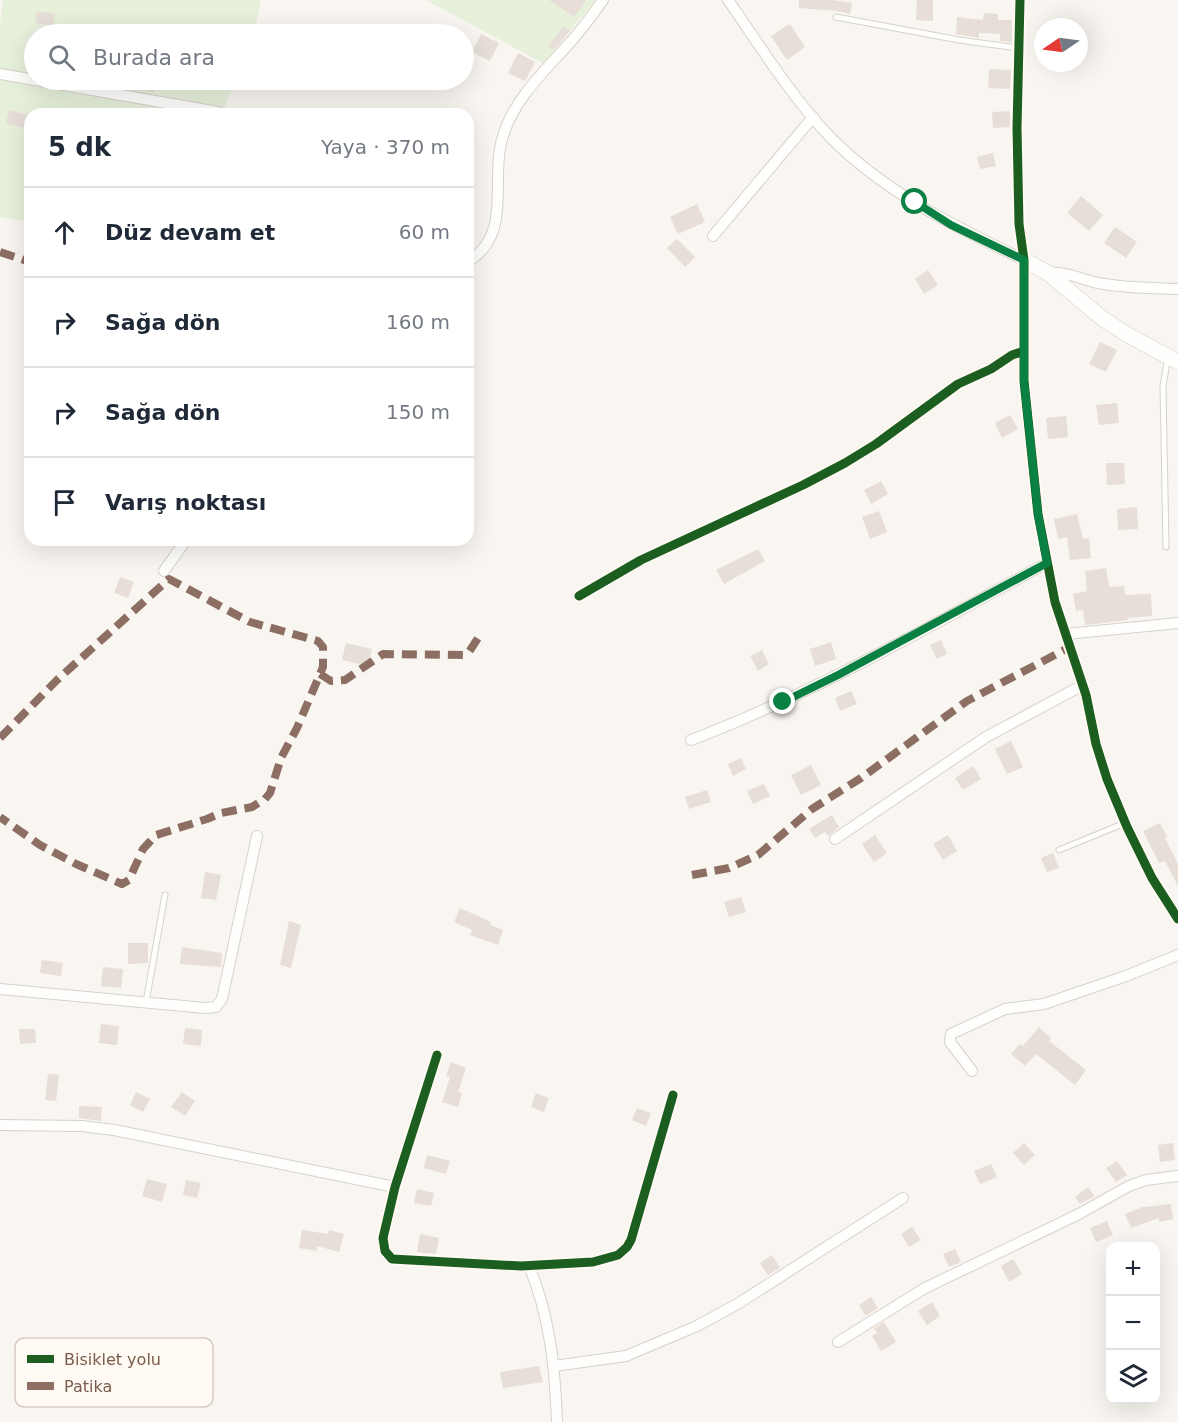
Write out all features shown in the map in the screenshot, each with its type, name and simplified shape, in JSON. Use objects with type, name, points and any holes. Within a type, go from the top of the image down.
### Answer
[{"type":"street","points":[[474,257],[486,247],[494,232],[498,153],[508,122],[525,94],[575,37],[603,0]]},
{"type":"street","points":[[728,0],[813,117],[833,139],[880,180],[951,225],[1047,273],[1102,319],[1173,359]]},
{"type":"street","points":[[1020,0],[1017,128],[1019,203],[1024,260],[1024,381],[1038,514],[1055,602],[1083,685],[1096,744],[1107,779],[1125,823],[1152,878],[1178,919]]},
{"type":"street","points":[[0,74],[24,78]]},
{"type":"street","points":[[92,90],[195,108]]},
{"type":"street","points":[[713,236],[813,117]]},
{"type":"street","points":[[1047,273],[1059,272],[1115,286],[1178,289]]},
{"type":"street","points":[[579,596],[641,560],[845,463],[894,432],[958,384],[991,369],[1012,354],[1024,351]]},
{"type":"street","points":[[164,571],[182,546]]},
{"type":"street","points":[[691,740],[783,702],[838,675],[1047,563]]},
{"type":"street","points":[[1066,634],[1178,622]]},
{"type":"street","points":[[835,839],[986,737],[1083,685]]},
{"type":"street","points":[[0,989],[209,1008],[216,1006],[221,1003],[256,836]]},
{"type":"street","points":[[972,1071],[950,1042],[951,1034],[959,1029],[1005,1009],[1052,1002],[1178,955]]},
{"type":"street","points":[[437,1054],[395,1187],[383,1238],[385,1251],[392,1259],[529,1266],[593,1262],[612,1258],[627,1247],[673,1095]]},
{"type":"street","points":[[0,1125],[82,1126],[114,1130],[395,1187]]},
{"type":"street","points":[[838,1342],[925,1288],[1077,1215],[1129,1186],[1146,1180],[1178,1176]]},
{"type":"street","points":[[554,1366],[626,1356],[698,1326],[739,1303],[903,1198]]},
{"type":"street","points":[[529,1266],[542,1300],[554,1366],[557,1422]]},
{"type":"lane","points":[[836,17],[959,40],[1019,48]]},
{"type":"lane","points":[[1166,547],[1162,386],[1173,359]]},
{"type":"lane","points":[[1059,850],[1125,823]]},
{"type":"lane","points":[[146,1002],[165,895]]},
{"type":"green space","points":[[3,0],[261,0],[256,24],[24,24],[24,73],[0,69],[0,23]]},
{"type":"green space","points":[[426,0],[595,0],[544,64]]},
{"type":"green space","points":[[0,78],[24,82],[24,90],[68,90],[169,108],[24,108],[24,221],[0,217]]},
{"type":"green space","points":[[119,90],[232,90],[224,108]]},
{"type":"building","points":[[549,0],[586,0],[574,17]]},
{"type":"building","points":[[799,0],[832,0],[852,3],[850,14],[799,8]]},
{"type":"building","points":[[917,0],[933,0],[933,21],[916,20]]},
{"type":"building","points":[[37,11],[55,14],[53,24],[35,23]]},
{"type":"building","points":[[984,13],[998,14],[998,20],[1012,20],[1012,42],[1000,41],[1000,34],[979,33],[979,38],[956,34],[957,17],[983,20]]},
{"type":"building","points":[[790,24],[805,47],[787,60],[771,36]]},
{"type":"building","points":[[564,26],[570,31],[553,50],[548,46]]},
{"type":"building","points":[[481,34],[499,43],[490,61],[474,53]]},
{"type":"building","points":[[518,53],[535,62],[525,81],[508,73]]},
{"type":"building","points":[[989,69],[1011,70],[1010,89],[988,88]]},
{"type":"building","points":[[9,110],[24,114],[24,128],[6,124]]},
{"type":"building","points":[[1010,111],[1010,127],[993,128],[992,112]]},
{"type":"building","points":[[993,153],[996,166],[980,169],[977,157]]},
{"type":"building","points":[[1081,196],[1103,215],[1089,231],[1067,213]]},
{"type":"building","points":[[697,204],[705,222],[678,234],[670,217]]},
{"type":"building","points":[[1115,227],[1137,242],[1126,258],[1104,243]]},
{"type":"building","points":[[677,239],[695,257],[685,267],[667,248]]},
{"type":"building","points":[[928,270],[938,285],[924,294],[915,279]]},
{"type":"building","points":[[1100,342],[1117,350],[1106,372],[1089,364]]},
{"type":"building","points":[[1117,403],[1119,423],[1099,425],[1096,405]]},
{"type":"building","points":[[1010,415],[1018,429],[1002,438],[995,423]]},
{"type":"building","points":[[1066,416],[1068,437],[1048,439],[1046,418]]},
{"type":"building","points":[[1106,463],[1124,463],[1125,484],[1107,485]]},
{"type":"building","points":[[881,481],[888,494],[871,504],[864,490]]},
{"type":"building","points":[[1137,507],[1138,529],[1118,530],[1117,509]]},
{"type":"building","points":[[879,511],[887,532],[870,539],[862,517]]},
{"type":"building","points":[[1077,514],[1083,539],[1089,538],[1091,558],[1070,560],[1067,537],[1058,539],[1054,519]]},
{"type":"building","points":[[758,549],[765,561],[724,584],[716,570]]},
{"type":"building","points":[[1106,568],[1109,587],[1124,586],[1125,595],[1151,594],[1152,616],[1085,625],[1083,610],[1076,611],[1073,594],[1087,591],[1085,571]]},
{"type":"building","points":[[120,577],[134,582],[128,598],[114,593]]},
{"type":"building","points":[[941,640],[947,654],[937,659],[930,645]]},
{"type":"building","points":[[831,642],[836,659],[815,666],[810,649]]},
{"type":"building","points":[[346,643],[372,649],[368,666],[342,660]]},
{"type":"building","points":[[762,650],[769,664],[758,671],[750,656]]},
{"type":"building","points":[[851,691],[857,704],[840,711],[835,698]]},
{"type":"building","points":[[1011,741],[1023,767],[1007,774],[995,749]]},
{"type":"building","points":[[741,758],[746,769],[733,776],[728,764]]},
{"type":"building","points":[[811,765],[821,785],[801,795],[791,775]]},
{"type":"building","points":[[973,766],[981,779],[963,790],[955,778]]},
{"type":"building","points":[[764,784],[770,796],[753,804],[747,791]]},
{"type":"building","points":[[707,790],[711,802],[689,809],[685,797]]},
{"type":"building","points":[[832,815],[839,827],[828,836],[825,832],[815,838],[809,829]]},
{"type":"building","points":[[1160,823],[1178,864],[1178,886],[1165,861],[1159,863],[1143,831]]},
{"type":"building","points":[[875,835],[887,853],[874,862],[862,844]]},
{"type":"building","points":[[948,835],[957,851],[943,860],[933,844]]},
{"type":"building","points":[[1053,853],[1059,868],[1047,872],[1041,858]]},
{"type":"building","points":[[205,872],[221,875],[216,900],[201,898]]},
{"type":"building","points":[[741,897],[746,912],[729,917],[724,902]]},
{"type":"building","points":[[460,908],[503,930],[498,945],[470,935],[472,930],[454,922]]},
{"type":"building","points":[[289,921],[301,925],[291,968],[280,965]]},
{"type":"building","points":[[128,943],[148,943],[148,963],[128,964]]},
{"type":"building","points":[[182,947],[222,953],[221,967],[180,964]]},
{"type":"building","points":[[42,960],[63,963],[61,976],[40,973]]},
{"type":"building","points":[[103,967],[123,969],[121,988],[101,986]]},
{"type":"building","points":[[101,1024],[119,1026],[117,1045],[99,1043]]},
{"type":"building","points":[[1039,1027],[1051,1038],[1049,1041],[1086,1070],[1075,1085],[1036,1054],[1025,1066],[1011,1054],[1020,1044],[1023,1046]]},
{"type":"building","points":[[185,1028],[202,1030],[201,1046],[183,1044]]},
{"type":"building","points":[[19,1029],[35,1029],[36,1043],[20,1044]]},
{"type":"building","points":[[451,1062],[466,1068],[458,1092],[462,1093],[458,1107],[442,1102],[450,1077],[446,1076]]},
{"type":"building","points":[[48,1074],[59,1075],[56,1101],[45,1100]]},
{"type":"building","points":[[136,1092],[150,1099],[143,1112],[130,1105]]},
{"type":"building","points":[[182,1092],[195,1101],[185,1116],[171,1107]]},
{"type":"building","points":[[536,1093],[549,1098],[544,1112],[531,1107]]},
{"type":"building","points":[[79,1106],[102,1107],[101,1121],[79,1118]]},
{"type":"building","points":[[637,1108],[651,1113],[646,1126],[632,1120]]},
{"type":"building","points":[[1024,1143],[1035,1155],[1024,1165],[1013,1153]]},
{"type":"building","points":[[1173,1143],[1175,1160],[1160,1162],[1158,1145]]},
{"type":"building","points":[[427,1155],[450,1161],[446,1174],[424,1168]]},
{"type":"building","points":[[1117,1161],[1127,1175],[1116,1182],[1106,1168]]},
{"type":"building","points":[[991,1164],[997,1177],[980,1184],[974,1171]]},
{"type":"building","points":[[147,1179],[167,1184],[162,1202],[142,1196]]},
{"type":"building","points":[[186,1180],[201,1183],[197,1198],[183,1195]]},
{"type":"building","points":[[1088,1187],[1095,1196],[1080,1204],[1075,1197]]},
{"type":"building","points":[[417,1189],[434,1193],[431,1206],[414,1203]]},
{"type":"building","points":[[1171,1204],[1173,1219],[1159,1222],[1159,1218],[1131,1228],[1125,1214],[1143,1207]]},
{"type":"building","points":[[1107,1221],[1113,1235],[1096,1242],[1090,1228]]},
{"type":"building","points":[[912,1227],[921,1240],[909,1247],[901,1234]]},
{"type":"building","points":[[302,1230],[328,1234],[329,1230],[344,1234],[339,1252],[317,1246],[317,1251],[299,1248]]},
{"type":"building","points":[[420,1234],[439,1238],[436,1254],[417,1252]]},
{"type":"building","points":[[955,1249],[961,1262],[949,1267],[943,1254]]},
{"type":"building","points":[[772,1255],[780,1268],[768,1275],[760,1263]]},
{"type":"building","points":[[1013,1259],[1022,1274],[1009,1282],[1001,1266]]},
{"type":"building","points":[[871,1297],[878,1308],[866,1316],[859,1305]]},
{"type":"building","points":[[932,1302],[940,1316],[927,1325],[918,1311]]},
{"type":"building","points":[[884,1322],[896,1342],[881,1351],[872,1336],[877,1333],[874,1328]]},
{"type":"building","points":[[539,1366],[543,1382],[503,1388],[500,1372]]},
{"type":"marked path","points":[[0,252],[24,260]]},
{"type":"marked path","points":[[0,738],[57,680],[169,579],[250,622],[318,641],[323,647],[323,667],[297,728],[281,758],[270,793],[265,799],[252,807],[221,813],[156,835],[143,849],[129,880],[122,884],[40,845],[0,817]]},
{"type":"marked path","points":[[320,674],[331,681],[345,680],[383,654],[463,655],[469,652],[478,638]]},
{"type":"marked path","points":[[692,875],[729,868],[758,855],[812,809],[861,778],[967,701],[1070,647]]},
{"type":"cycle path","points":[[1020,0],[1017,128],[1019,224],[1024,260],[1024,381],[1038,514],[1055,602],[1086,695],[1096,744],[1107,779],[1152,878],[1178,919]]},
{"type":"cycle path","points":[[579,596],[641,560],[803,485],[845,463],[876,444],[958,384],[1024,351]]},
{"type":"cycle path","points":[[437,1055],[395,1187],[383,1238],[385,1251],[392,1259],[521,1266],[593,1262],[618,1255],[631,1240],[673,1095]]},
{"type":"route","points":[[783,702],[1047,563],[1038,514],[1024,381],[1024,260],[951,225],[915,202]]}]
